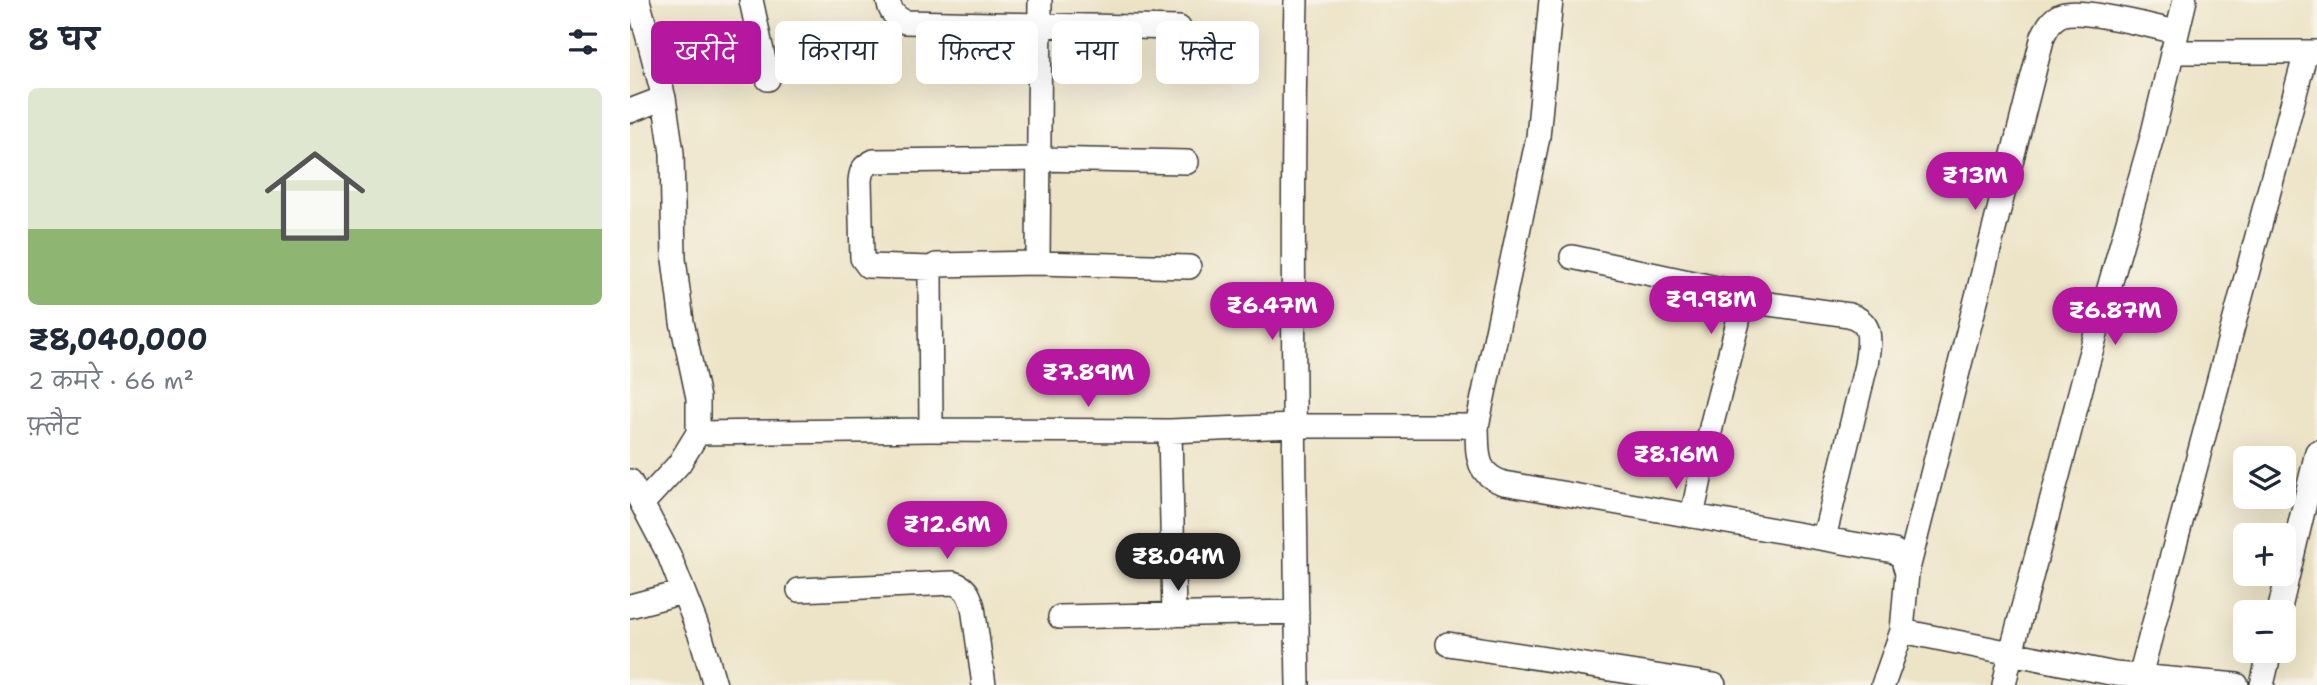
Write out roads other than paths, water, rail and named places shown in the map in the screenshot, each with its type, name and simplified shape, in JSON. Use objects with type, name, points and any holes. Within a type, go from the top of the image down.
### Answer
[{"type":"street","points":[[638,0],[664,98],[672,153],[674,259],[682,322],[698,398],[698,433],[679,464],[642,504]]},
{"type":"street","points":[[751,0],[768,79]]},
{"type":"street","points":[[888,0],[894,16],[905,22],[955,11],[1040,23],[1156,27]]},
{"type":"street","points":[[1038,262],[1040,0]]},
{"type":"street","points":[[1296,0],[1293,115],[1298,685]]},
{"type":"street","points":[[1550,0],[1538,137],[1477,426],[1479,460],[1484,471],[1493,480],[1894,551],[1902,557],[1907,573]]},
{"type":"street","points":[[2004,685],[2088,362],[2152,136],[2185,0]]},
{"type":"street","points":[[1884,685],[1902,631],[1907,573],[2039,50],[2049,23],[2061,15],[2081,13],[2175,42],[2312,52],[2140,677]]},
{"type":"street","points":[[630,111],[664,98]]},
{"type":"street","points":[[1187,162],[1039,159],[874,161],[864,165],[860,181],[862,258],[868,267],[932,268],[942,263],[1038,262],[1189,267]]},
{"type":"street","points":[[1572,257],[1726,290],[1739,300],[1860,318],[1866,326],[1869,338],[1866,365],[1824,538]]},
{"type":"street","points":[[931,430],[932,268]]},
{"type":"street","points":[[1692,516],[1738,322],[1739,300]]},
{"type":"street","points":[[698,433],[1170,431],[1294,426],[1477,426]]},
{"type":"street","points":[[1170,431],[1174,615]]},
{"type":"street","points":[[2282,600],[2317,452]]},
{"type":"street","points":[[630,481],[669,555],[701,637],[716,685]]},
{"type":"street","points":[[799,590],[953,583],[964,587],[972,607],[984,685]]},
{"type":"street","points":[[630,606],[683,592]]},
{"type":"street","points":[[1060,617],[1297,612]]},
{"type":"street","points":[[1902,631],[2115,674],[2237,685]]},
{"type":"street","points":[[1448,644],[1714,685]]},
{"type":"street","points":[[2262,685],[2267,663]]}]
